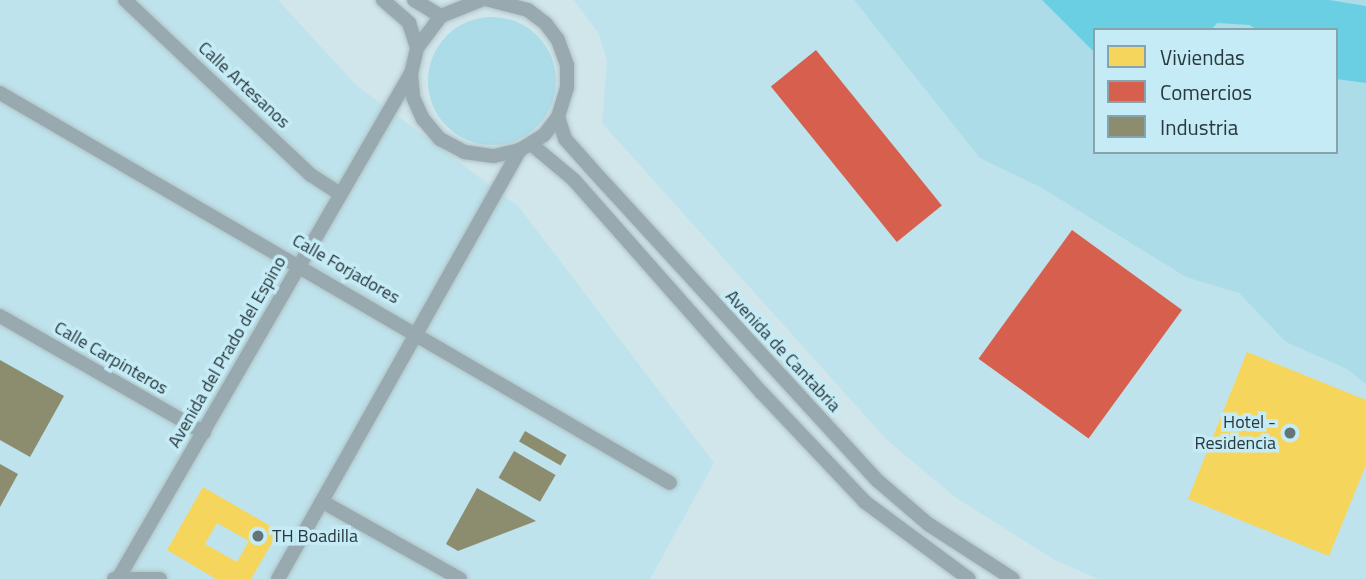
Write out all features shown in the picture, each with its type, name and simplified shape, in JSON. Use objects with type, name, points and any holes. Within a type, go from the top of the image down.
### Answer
[{"type":"street","name":"Calle Artesanos","points":[[125,0],[311,175],[340,194]]},
{"type":"street","points":[[383,0],[409,23],[416,48],[411,74],[413,97],[423,119],[440,139],[474,153],[494,156],[526,147]]},
{"type":"street","points":[[414,0],[441,16]]},
{"type":"street","points":[[416,48],[441,16],[460,3],[481,0]]},
{"type":"street","points":[[278,579],[526,147],[558,117],[567,88],[567,65],[558,40],[528,9],[507,1],[489,0]]},
{"type":"street","name":"Avenida del Prado del Espino","points":[[116,578],[204,433],[411,74]]},
{"type":"street","name":"Calle Forjadores","points":[[0,93],[419,333],[670,483]]},
{"type":"street","name":"Avenida de Cantabria","points":[[558,117],[565,139],[878,481],[928,524],[1013,579]]},
{"type":"street","points":[[526,147],[574,180],[762,393],[866,502],[969,579]]},
{"type":"street","name":"Calle Carpinteros","points":[[0,316],[204,433]]},
{"type":"street","points":[[323,502],[460,579]]},
{"type":"street","points":[[116,578],[160,579]]},
{"type":"shaded area","points":[[0,0],[278,0],[356,85],[519,207],[714,463],[650,579],[0,579]]},
{"type":"shaded area","points":[[574,0],[1366,0],[1366,579],[1098,579],[1053,559],[955,497],[887,440],[602,123],[607,61],[599,34]]},
{"type":"shaded area","points":[[854,0],[1366,0],[1366,384],[1347,369],[1286,342],[1239,293],[1186,277],[1042,188],[980,158]]},
{"type":"shaded area","points":[[492,17],[516,22],[537,36],[551,57],[556,81],[551,105],[537,126],[516,140],[492,145],[468,140],[447,126],[433,105],[428,81],[433,57],[447,36],[468,22]]},
{"type":"water","points":[[1042,0],[1329,0],[1366,6],[1366,83],[1338,79],[1338,28],[1254,28],[1250,25],[1217,23],[1213,28],[1093,28],[1093,51]]},
{"type":"building: Viviendas","name":"Hotel - Residencia","points":[[1247,352],[1366,400],[1366,465],[1329,556],[1188,499]]},
{"type":"building: Viviendas","name":"TH Boadilla","points":[[203,487],[279,531],[251,579],[216,579],[167,550]],"holes":[[[217,523],[249,541],[237,562],[205,544]]]},
{"type":"building: Comercios","points":[[816,50],[942,205],[897,242],[771,87]]},
{"type":"building: Comercios","points":[[1072,230],[1182,310],[1089,439],[979,359]]},
{"type":"building: Industria","points":[[0,360],[64,396],[30,457],[0,440]]},
{"type":"building: Industria","points":[[525,431],[567,455],[561,465],[519,441]]},
{"type":"building: Industria","points":[[514,451],[556,475],[540,502],[498,478]]},
{"type":"building: Industria","points":[[0,464],[18,474],[0,507]]},
{"type":"building: Industria","points":[[477,488],[536,521],[458,551],[446,544]]},
{"type":"place","name":"Hotel - Residencia","points":[[1290,433]]},
{"type":"place","name":"TH Boadilla","points":[[258,536]]}]
